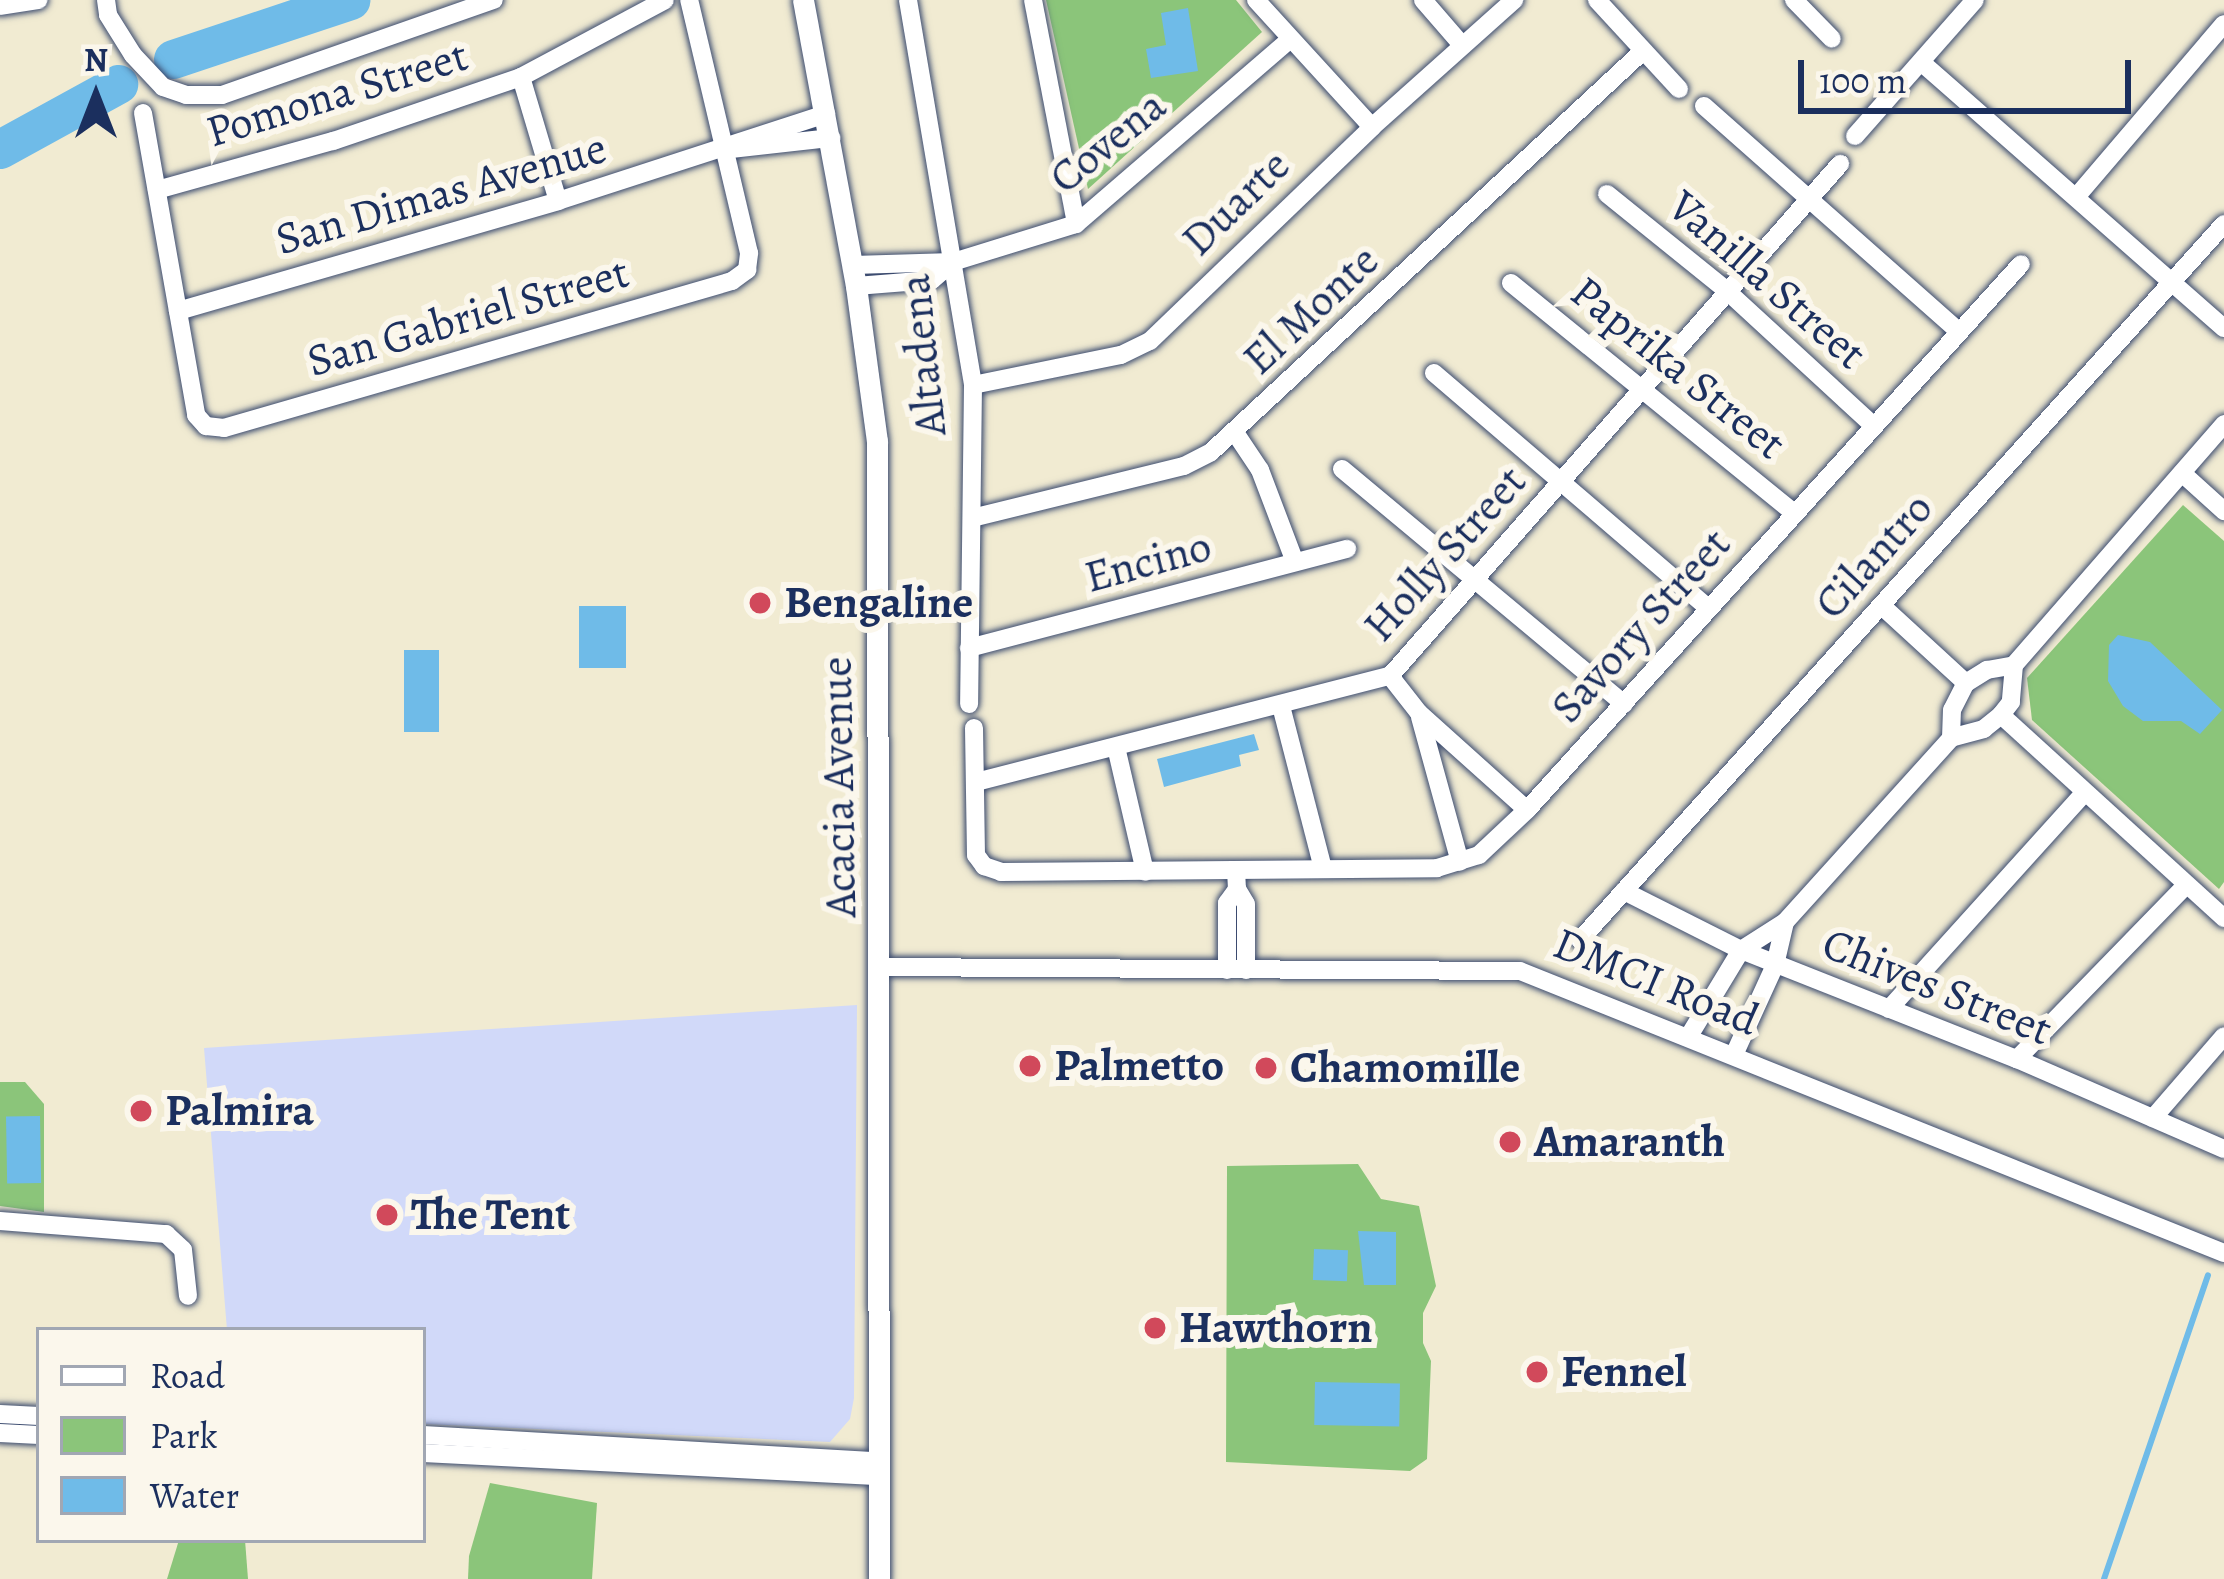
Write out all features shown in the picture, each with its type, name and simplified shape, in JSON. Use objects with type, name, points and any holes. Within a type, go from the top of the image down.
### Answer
[{"type":"street","points":[[0,6],[39,0]]},
{"type":"street","points":[[106,0],[108,15],[134,55],[163,87],[186,95],[221,95],[494,0]]},
{"type":"street","name":"Pomona Street","points":[[157,190],[333,141],[521,77],[665,0]]},
{"type":"street","points":[[689,0],[726,149]]},
{"type":"street","name":"Acacia Avenue","points":[[803,0],[855,275],[877,441],[879,1579]]},
{"type":"street","name":"Altadena","points":[[908,0],[973,385],[969,704]]},
{"type":"street","points":[[1033,0],[1076,224]]},
{"type":"street","points":[[1256,0],[1372,127]]},
{"type":"street","points":[[1423,0],[1462,45]]},
{"type":"street","name":"Duarte","points":[[973,385],[1120,355],[1150,340],[1372,127],[1514,0]]},
{"type":"street","points":[[1597,0],[1679,88]]},
{"type":"street","points":[[1856,136],[1975,0]]},
{"type":"street","points":[[1802,3],[1832,39]]},
{"type":"street","points":[[2077,196],[2224,24]]},
{"type":"street","name":"Covena","points":[[855,275],[953,262],[1076,224],[1290,40]]},
{"type":"street","name":"El Monte","points":[[973,518],[1184,466],[1236,434],[1643,51]]},
{"type":"street","points":[[1921,62],[2224,328]]},
{"type":"street","points":[[521,77],[558,201]]},
{"type":"street","points":[[1704,106],[1959,332]]},
{"type":"street","points":[[143,113],[178,311]]},
{"type":"street","name":"San Dimas Avenue","points":[[178,311],[787,135],[826,114]]},
{"type":"street","name":"San Dimas Avenue","points":[[787,135],[830,138]]},
{"type":"street","name":"San Gabriel Street","points":[[178,311],[196,415],[206,426],[224,428],[732,281],[747,270],[749,254],[726,149]]},
{"type":"street","name":"Holly Street","points":[[976,782],[1390,676],[1840,164]]},
{"type":"street","name":"Vanilla Street","points":[[1606,194],[1727,291],[1874,426]]},
{"type":"street","name":"Cilantro","points":[[1580,940],[2224,224]]},
{"type":"street","name":"Savory Street","points":[[1460,862],[1479,855],[1527,810],[2021,264]]},
{"type":"street","name":"Paprika Street","points":[[1511,283],[1645,387],[1795,514]]},
{"type":"street","points":[[1434,374],[1709,609]]},
{"type":"street","points":[[1689,1036],[1741,950],[1785,922],[1952,738],[1984,729],[2001,715],[2011,702],[2014,665],[2224,424]]},
{"type":"street","points":[[1236,434],[1260,470],[1295,562]]},
{"type":"street","points":[[1342,470],[1624,704]]},
{"type":"street","points":[[2182,473],[2224,511]]},
{"type":"street","name":"Encino","points":[[969,648],[1347,549]]},
{"type":"street","points":[[1882,605],[1966,683]]},
{"type":"street","points":[[1952,738],[1952,710],[1966,683],[1987,670],[2014,665]]},
{"type":"street","points":[[1390,676],[1419,712],[1527,810]]},
{"type":"street","points":[[1281,706],[1323,868]]},
{"type":"street","points":[[974,728],[976,855],[984,866],[1001,872],[1145,872],[1236,880],[1323,868],[1460,862],[1419,712]]},
{"type":"street","points":[[2001,715],[2224,918]]},
{"type":"street","points":[[1116,747],[1145,872]]},
{"type":"street","points":[[1889,1009],[2085,792]]},
{"type":"street","points":[[1236,880],[1227,903],[1237,934],[1237,970]]},
{"type":"street","points":[[2017,1059],[2186,884]]},
{"type":"street","name":"Chives Street","points":[[1624,891],[1741,950],[2017,1059],[2224,1149]]},
{"type":"street","points":[[1734,1055],[1774,964],[1785,922]]},
{"type":"street","name":"DMCI Road","points":[[880,967],[1520,970],[2224,1253]]},
{"type":"street","points":[[2153,1118],[2224,1036]]},
{"type":"street","points":[[0,1221],[166,1234],[183,1250],[188,1296]]},
{"type":"street","points":[[0,1414],[36,1416]]},
{"type":"street","points":[[0,1433],[36,1435]]},
{"type":"street","points":[[426,1436],[452,1445],[880,1469]]},
{"type":"street","points":[[426,1452],[452,1445]]},
{"type":"shaded area","points":[[857,1005],[854,1398],[850,1419],[830,1442],[426,1424],[426,1327],[227,1327],[204,1048]]},
{"type":"green space","points":[[1046,0],[1236,0],[1262,32],[1088,189]]},
{"type":"green space","points":[[2183,505],[2224,541],[2224,882],[2219,889],[2032,720],[2027,678]]},
{"type":"green space","points":[[0,1082],[25,1082],[44,1104],[44,1212],[0,1206]]},
{"type":"green space","points":[[1358,1164],[1381,1199],[1419,1206],[1436,1286],[1423,1313],[1423,1343],[1431,1361],[1427,1459],[1410,1471],[1226,1462],[1227,1166]]},
{"type":"green space","points":[[490,1483],[597,1503],[592,1579],[468,1579],[469,1556]]},
{"type":"green space","points":[[178,1543],[245,1543],[248,1579],[167,1579]]},
{"type":"water","points":[[1188,8],[1198,71],[1151,78],[1146,49],[1166,45],[1161,13]]},
{"type":"water","points":[[579,606],[626,606],[626,668],[579,668]]},
{"type":"water","points":[[2118,635],[2150,642],[2222,710],[2200,734],[2181,721],[2143,721],[2123,706],[2108,681],[2109,645]]},
{"type":"water","points":[[404,650],[439,650],[439,732],[404,732]]},
{"type":"water","points":[[1254,734],[1259,750],[1239,755],[1241,766],[1164,787],[1157,759]]},
{"type":"water","points":[[40,1116],[41,1183],[7,1184],[6,1117]]},
{"type":"water","points":[[1358,1231],[1396,1232],[1396,1285],[1364,1285]]},
{"type":"water","points":[[1314,1249],[1348,1250],[1347,1281],[1313,1280]]},
{"type":"water","points":[[1315,1382],[1400,1383],[1399,1426],[1314,1425]]},
{"type":"waterway","points":[[173,59],[350,0]]},
{"type":"waterway","points":[[0,149],[118,84]]},
{"type":"waterway","points":[[2104,1579],[2208,1275]]},
{"type":"place","name":"Bengaline","points":[[760,603]]},
{"type":"place","name":"Palmetto","points":[[1030,1066]]},
{"type":"place","name":"Chamomille","points":[[1266,1068]]},
{"type":"place","name":"Palmira","points":[[141,1111]]},
{"type":"place","name":"Amaranth","points":[[1510,1142]]},
{"type":"place","name":"The Tent","points":[[387,1215]]},
{"type":"place","name":"Hawthorn","points":[[1155,1328]]},
{"type":"place","name":"Fennel","points":[[1537,1372]]}]
